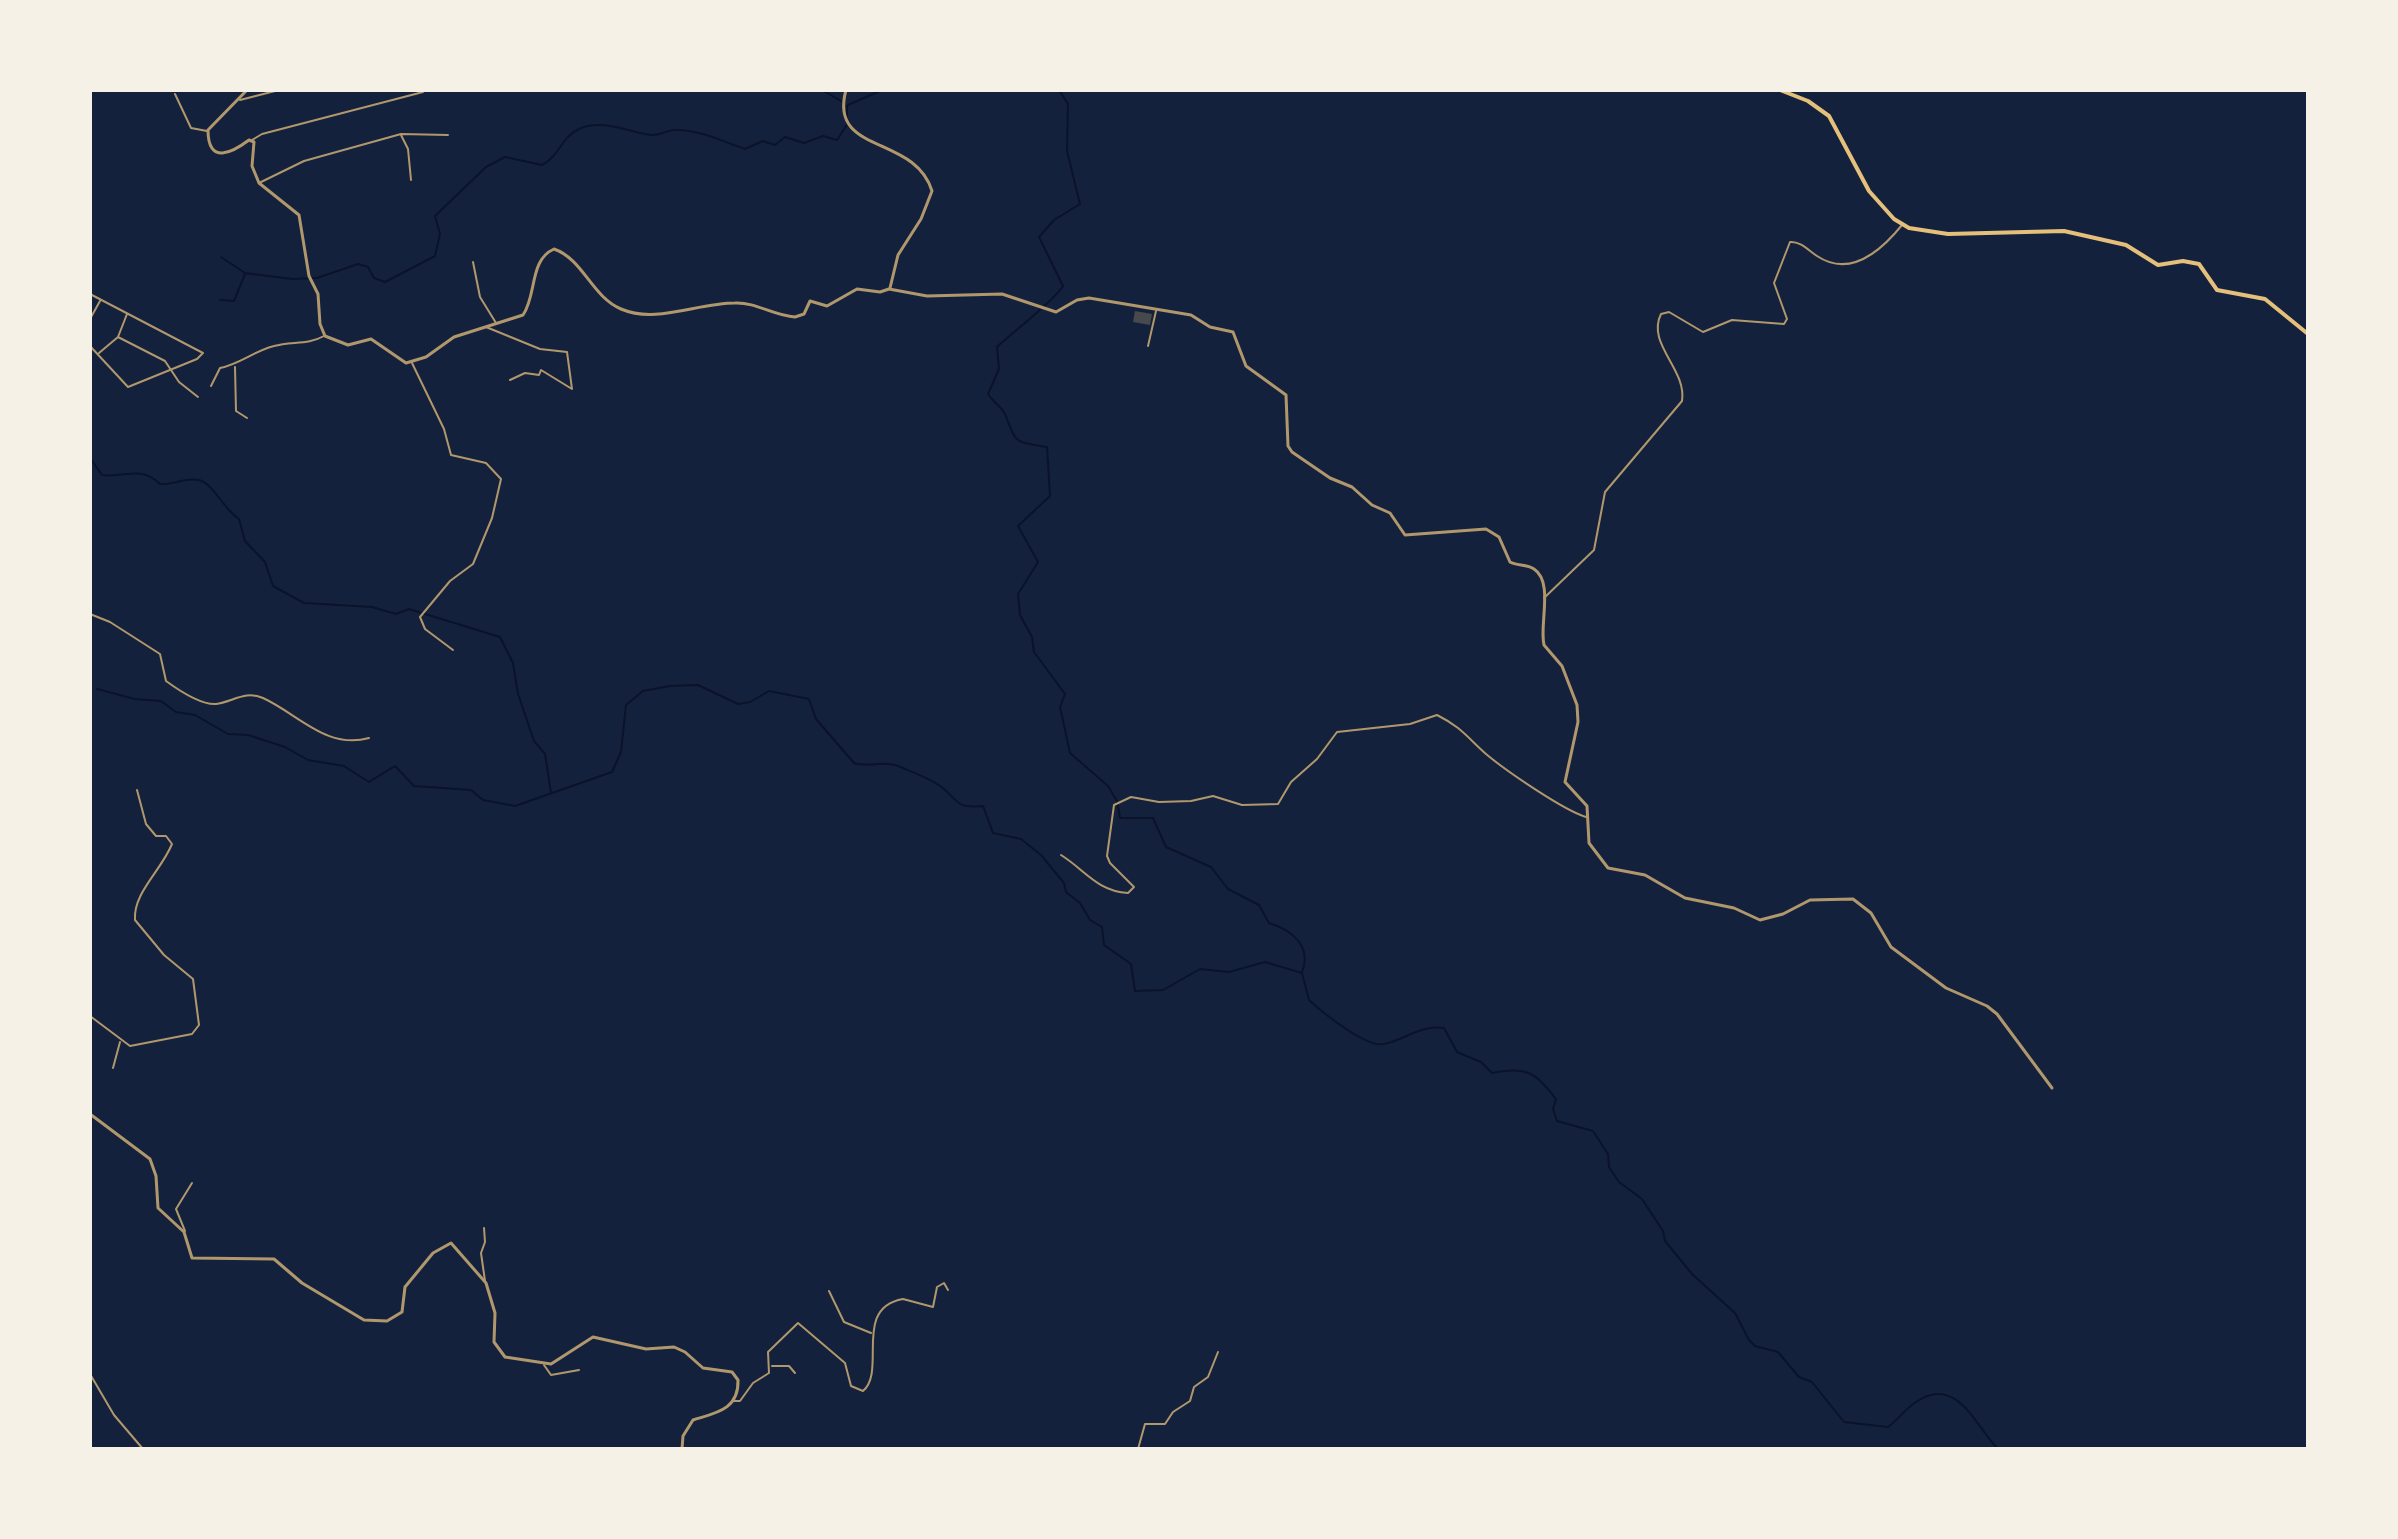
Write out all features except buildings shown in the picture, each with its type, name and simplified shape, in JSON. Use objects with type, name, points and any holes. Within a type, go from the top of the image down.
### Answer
[{"type":"main road","points":[[1780,90],[1808,101],[1829,116],[1842,134],[1865,184],[1902,225],[1934,234],[2056,230],[2126,245],[2158,265],[2194,262],[2205,269],[2217,290],[2260,297],[2308,334]]},
{"type":"street","points":[[175,94],[193,131],[208,130],[247,90]]},
{"type":"street","points":[[239,100],[279,90]]},
{"type":"street","points":[[846,90],[841,107],[848,126],[876,144],[910,159],[925,176],[932,191],[921,219],[898,255],[889,289]]},
{"type":"street","points":[[208,130],[212,145],[223,155],[230,155],[262,134],[423,92]]},
{"type":"street","points":[[259,183],[304,161],[401,134],[448,135]]},
{"type":"street","points":[[401,134],[408,149],[411,180]]},
{"type":"street","points":[[252,140],[256,148],[252,166],[259,183],[278,202],[299,215],[309,276],[319,299],[320,324],[325,336]]},
{"type":"street","points":[[1543,599],[1594,550],[1605,492],[1682,401],[1682,380],[1657,336],[1661,314],[1669,312],[1703,332],[1732,320],[1784,324],[1787,319],[1774,283],[1790,242],[1799,243],[1826,262],[1850,265],[1883,247],[1902,225]]},
{"type":"street","points":[[211,386],[217,370],[235,366],[274,346],[296,345],[325,336],[348,345],[371,339],[400,361],[412,362],[426,357],[454,337],[523,315],[532,298],[536,270],[546,253],[554,249],[570,259],[611,305],[648,317],[680,308],[732,302],[795,317],[804,314],[810,301],[827,306],[857,289],[880,292],[889,289],[927,296],[968,297],[994,293],[1056,312],[1077,300],[1089,298],[1191,315],[1210,327],[1236,335],[1246,366],[1286,395],[1288,446],[1299,457],[1330,478],[1352,487],[1372,505],[1390,513],[1408,537],[1469,528],[1491,531],[1499,537],[1510,562],[1531,567],[1538,573],[1543,599],[1544,645],[1562,666],[1577,705],[1578,722],[1565,782],[1569,790],[1586,804],[1589,843],[1608,868],[1645,875],[1685,898],[1734,908],[1760,920],[1783,914],[1810,900],[1857,901],[1871,913],[1895,950],[1946,988],[1987,1006],[1997,1014],[2052,1088]]},
{"type":"street","points":[[473,262],[480,297],[492,311],[496,324]]},
{"type":"street","points":[[90,294],[202,351],[197,359],[128,387],[90,346]]},
{"type":"street","points":[[90,319],[101,300]]},
{"type":"street","points":[[1148,346],[1156,311]]},
{"type":"street","points":[[97,355],[118,337],[128,313]]},
{"type":"street","points":[[485,327],[540,349],[567,352],[572,389],[541,370],[539,375],[525,373],[510,380]]},
{"type":"street","points":[[118,337],[165,361],[179,382],[198,397]]},
{"type":"street","points":[[412,362],[444,429],[451,455],[486,463],[501,479],[492,518],[473,564],[450,581],[420,617],[425,629],[453,650]]},
{"type":"street","points":[[235,366],[236,411],[247,418]]},
{"type":"street","points":[[90,614],[110,622],[160,654],[166,681],[204,702],[215,704],[234,696],[260,696],[330,736],[351,742],[369,738]]},
{"type":"street","points":[[1061,855],[1094,883],[1114,892],[1128,893],[1134,887],[1107,856],[1114,805],[1144,797],[1159,802],[1191,801],[1213,796],[1242,805],[1278,804],[1291,782],[1317,759],[1330,737],[1337,732],[1410,724],[1434,716],[1457,724],[1486,754],[1569,812],[1587,818]]},
{"type":"street","points":[[90,1016],[121,1041],[136,1046],[147,1041],[192,1034],[199,1025],[195,982],[164,955],[135,920],[139,895],[155,878],[172,844],[166,836],[152,833],[137,790]]},
{"type":"street","points":[[113,1068],[115,1049],[121,1041]]},
{"type":"street","points":[[90,1114],[115,1135],[147,1154],[156,1176],[158,1208],[184,1234]]},
{"type":"street","points":[[192,1183],[176,1209],[184,1225],[192,1258],[274,1259],[341,1309],[371,1322],[387,1321],[402,1312],[405,1287],[433,1253],[446,1244],[455,1245],[485,1281]]},
{"type":"street","points":[[484,1228],[481,1253],[485,1281],[494,1302],[497,1350],[505,1357],[544,1365],[556,1362],[593,1337],[646,1349],[674,1347],[685,1352],[703,1368],[732,1372],[738,1380],[732,1401],[717,1415],[693,1420],[683,1436],[682,1449]]},
{"type":"street","points":[[732,1401],[740,1401],[753,1383],[769,1373],[770,1349],[800,1323],[845,1363],[851,1386],[863,1391],[871,1379],[872,1333],[889,1304],[903,1299],[933,1307],[937,1287],[944,1283],[948,1290]]},
{"type":"street","points":[[829,1291],[844,1322],[872,1333]]},
{"type":"street","points":[[1138,1449],[1145,1424],[1165,1424],[1173,1412],[1190,1401],[1194,1387],[1208,1377],[1218,1352]]},
{"type":"street","points":[[544,1365],[551,1375],[579,1370]]},
{"type":"street","points":[[771,1366],[789,1366],[795,1373]]},
{"type":"street","points":[[90,1374],[114,1415],[143,1449]]},
{"type":"waterway","points":[[822,90],[841,101]]},
{"type":"waterway","points":[[848,105],[882,90]]},
{"type":"waterway","points":[[1059,90],[1068,104],[1067,151],[1080,204],[1054,220],[1039,237],[1063,286],[997,347],[999,369],[988,394],[1003,411],[1018,440],[1047,447],[1050,496],[1018,526],[1038,562],[1018,594],[1020,615],[1032,637],[1034,652],[1065,694],[1060,707],[1070,753],[1108,786],[1117,801],[1120,818],[1153,818],[1166,847],[1211,867],[1228,889],[1259,905],[1269,923],[1298,940],[1304,954],[1302,972]]},
{"type":"waterway","points":[[847,106],[847,117]]},
{"type":"waterway","points":[[221,257],[245,273],[292,279],[317,278],[358,264],[368,267],[374,278],[385,282],[435,256],[440,234],[435,216],[486,167],[505,157],[542,165],[553,157],[569,136],[581,128],[607,125],[651,135],[684,130],[745,149],[763,141],[775,145],[785,137],[804,143],[823,136],[837,140],[848,123]]},
{"type":"waterway","points":[[220,300],[234,301],[245,274]]},
{"type":"waterway","points":[[90,458],[102,475],[140,474],[160,484],[189,480],[204,482],[239,519],[245,541],[265,562],[273,586],[304,603],[372,607],[396,614],[409,609],[500,637],[513,663],[518,694],[534,741],[545,754],[551,793]]},
{"type":"waterway","points":[[97,689],[135,699],[161,701],[176,712],[195,715],[228,734],[248,735],[285,747],[308,760],[344,766],[369,782],[395,766],[414,786],[471,790],[483,800],[515,806],[612,772],[621,752],[626,705],[643,691],[698,685],[738,704],[750,702],[769,691],[809,699],[816,719],[854,763],[892,764],[939,785],[960,804],[983,806],[993,833],[1021,839],[1041,855],[1064,883],[1066,892],[1080,903],[1090,920],[1102,927],[1104,945],[1131,964],[1135,991],[1163,990],[1200,969],[1229,972],[1265,962],[1302,973],[1309,1000],[1345,1028],[1376,1044],[1392,1042],[1427,1029],[1444,1028],[1457,1052],[1481,1062],[1492,1073],[1529,1073],[1542,1082],[1556,1099],[1553,1109],[1557,1121],[1593,1131],[1608,1154],[1609,1167],[1619,1182],[1642,1199],[1663,1231],[1665,1241],[1692,1274],[1735,1313],[1749,1340],[1755,1346],[1778,1352],[1799,1377],[1812,1382],[1844,1422],[1888,1427],[1916,1402],[1930,1395],[1943,1394],[1964,1407],[1998,1449]]}]
